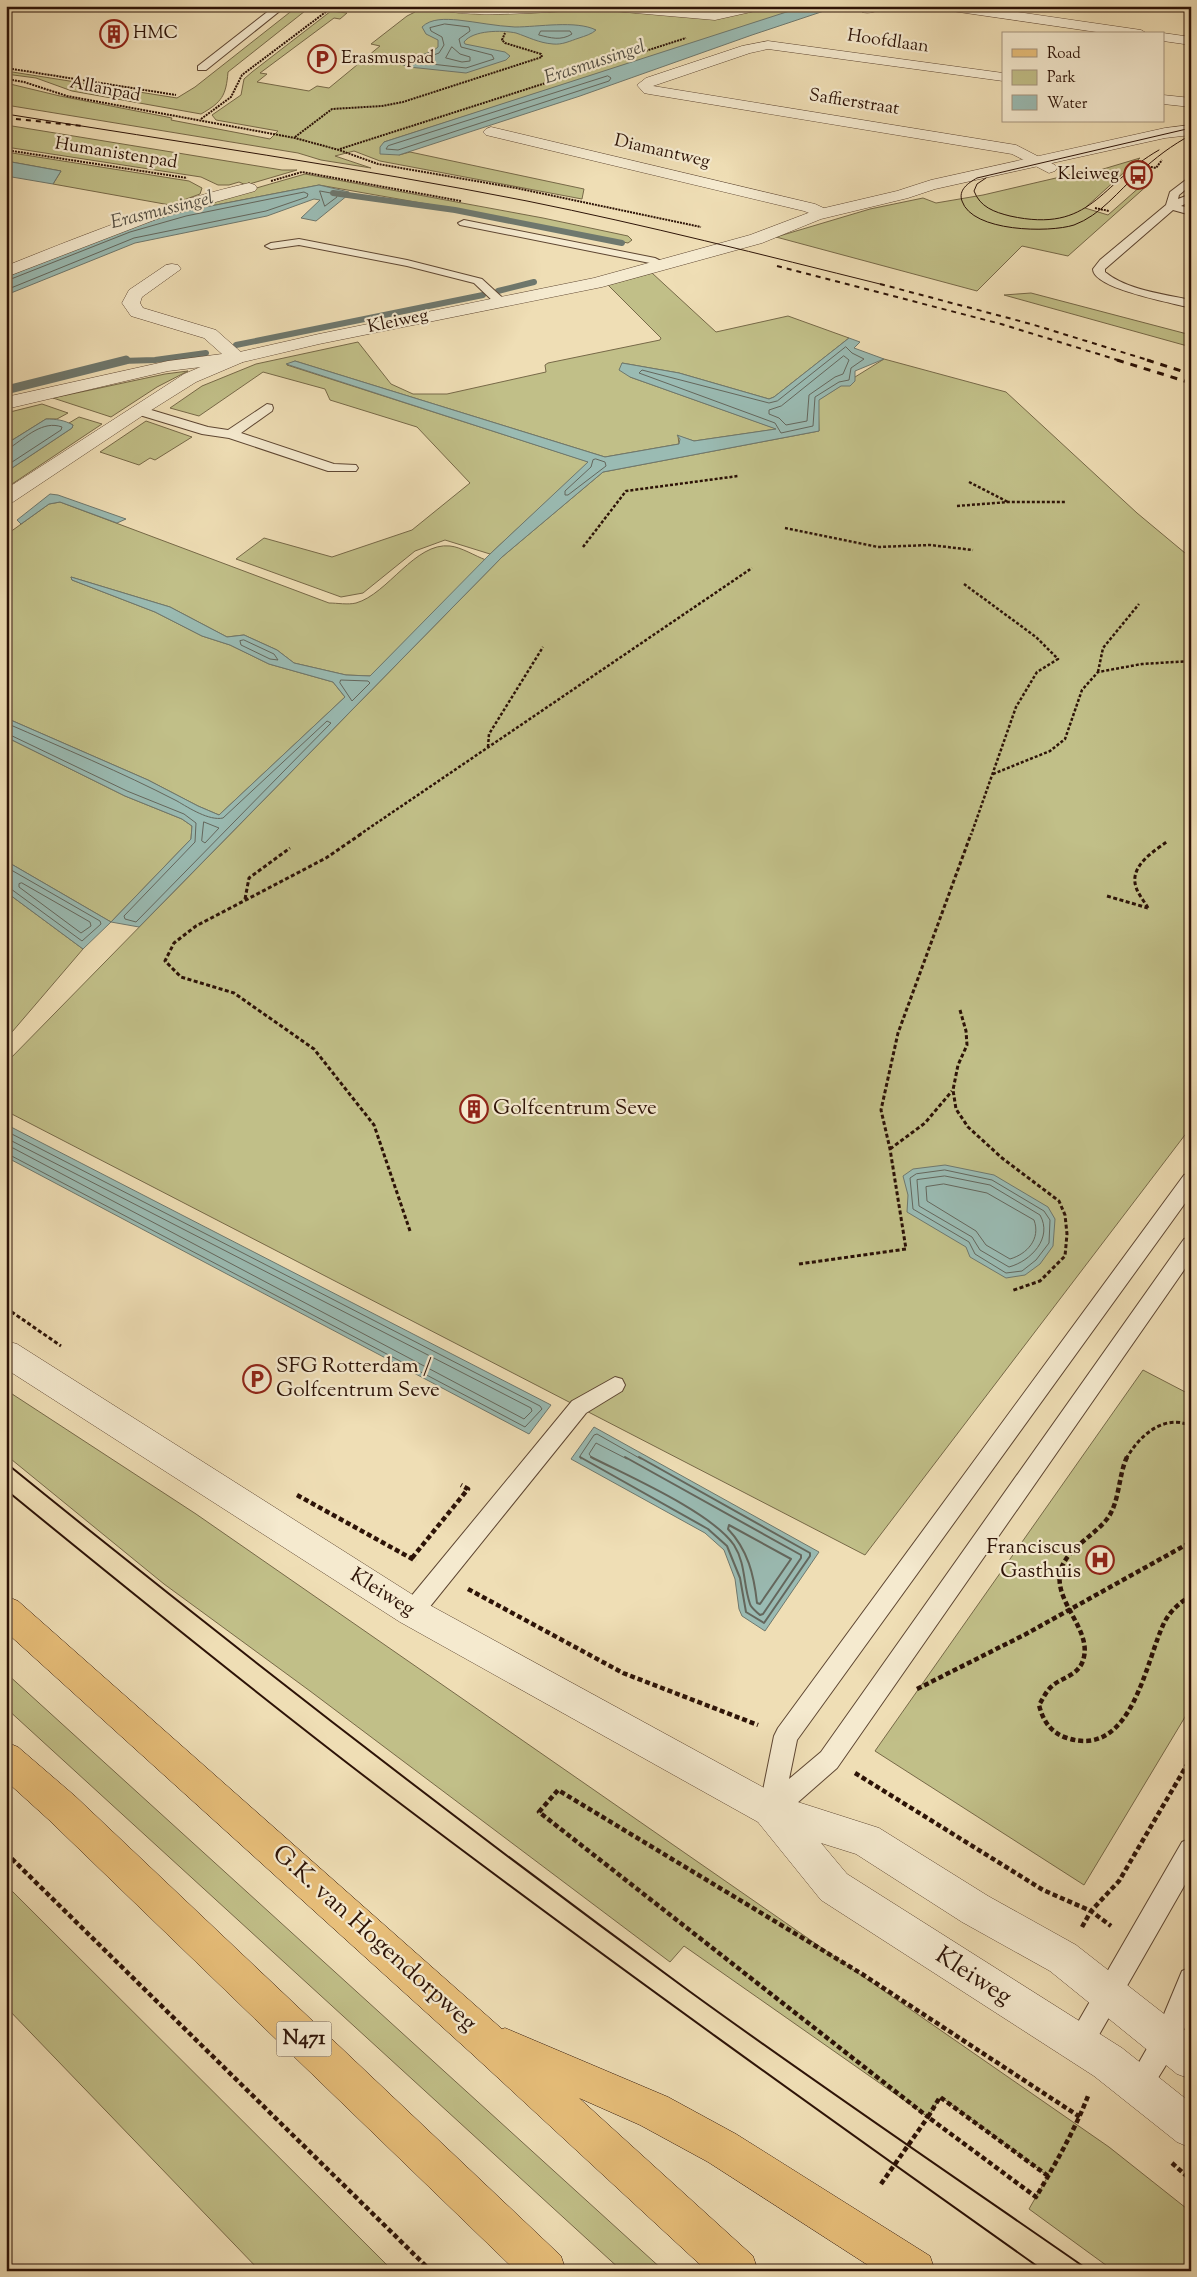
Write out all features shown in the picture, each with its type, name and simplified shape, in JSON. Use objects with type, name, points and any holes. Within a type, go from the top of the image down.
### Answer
[{"type":"main road","name":"G.K. van Hogendorpweg","points":[[6,1611],[485,2039],[738,2271]]},
{"type":"main road","name":"N471","points":[[6,1758],[76,1822],[546,2271]]},
{"type":"main road","points":[[485,2039],[654,2111],[714,2143],[915,2271]]},
{"type":"street","points":[[442,6],[482,11],[583,6]]},
{"type":"street","points":[[601,6],[715,16],[759,6]]},
{"type":"street","points":[[944,6],[1127,32]]},
{"type":"street","points":[[1164,37],[1191,41]]},
{"type":"street","name":"Hoofdlaan","points":[[649,90],[644,85],[651,80],[768,44],[1002,77]]},
{"type":"street","name":"Saffierstraat","points":[[649,90],[1016,150],[1043,165]]},
{"type":"street","points":[[1164,99],[1191,103]]},
{"type":"street","name":"Kleiweg","points":[[559,289],[822,213],[902,194],[955,188],[1043,165],[1155,144],[1191,131]]},
{"type":"street","name":"Diamantweg","points":[[491,132],[809,207],[822,213]]},
{"type":"street","points":[[6,272],[139,219],[218,194],[249,188]]},
{"type":"street","name":"Kleiweg","points":[[6,402],[168,366],[237,358],[500,301],[596,283],[756,239],[822,213]]},
{"type":"street","points":[[172,269],[135,294],[131,303],[136,312],[210,334],[237,358]]},
{"type":"street","name":"Kleiweg","points":[[6,498],[138,410],[190,378],[237,358]]},
{"type":"street","name":"Kleiweg","points":[[6,1353],[412,1612],[771,1810],[866,1840],[975,1909],[1063,1958],[1179,2050]]},
{"type":"street","name":"Kleiweg","points":[[771,1810],[834,1887],[1108,2062],[1191,2128]]},
{"type":"lane","points":[[202,68],[281,6]]},
{"type":"lane","points":[[1171,206],[1174,194],[1191,180]]},
{"type":"lane","points":[[1191,197],[1171,206],[1104,262],[1099,269],[1102,277],[1117,284],[1191,304]]},
{"type":"lane","points":[[1171,206],[1191,212]]},
{"type":"lane","points":[[464,223],[655,261]]},
{"type":"lane","points":[[271,246],[299,242],[407,263],[478,281],[500,301]]},
{"type":"lane","points":[[230,434],[267,408]]},
{"type":"lane","points":[[138,410],[208,432],[230,434],[333,468],[351,468]]},
{"type":"lane","points":[[771,1810],[786,1736],[1191,1180]]},
{"type":"lane","points":[[771,1810],[829,1760],[1191,1244]]},
{"type":"lane","points":[[412,1612],[580,1408],[615,1385]]},
{"type":"lane","points":[[1079,2045],[1191,1850]]},
{"type":"lane","points":[[1139,2085],[1179,2050],[1191,1980]]},
{"type":"path","points":[[201,120],[231,97],[242,75],[327,11],[328,6]]},
{"type":"path","points":[[295,138],[332,109],[382,106],[402,102],[542,57],[541,54],[534,51],[505,43],[502,40],[506,32]]},
{"type":"path","points":[[339,150],[659,48],[692,35]]},
{"type":"path","points":[[6,68],[176,95]]},
{"type":"path","name":"Allanpad","points":[[6,79],[24,82],[67,96],[295,138],[339,150],[378,164],[516,188],[702,227]]},
{"type":"path","name":"Humanistenpad","points":[[6,150],[201,180],[218,194]]},
{"type":"path","points":[[1095,208],[1109,212]]},
{"type":"path","points":[[584,547],[626,491],[738,476]]},
{"type":"path","points":[[968,482],[1008,502]]},
{"type":"path","points":[[957,506],[1008,502],[1066,502]]},
{"type":"path","points":[[785,528],[878,547],[930,545],[973,550]]},
{"type":"path","points":[[410,1231],[374,1125],[314,1049],[234,993],[182,976],[165,961],[174,944],[196,926],[326,858],[752,568]]},
{"type":"path","points":[[799,1264],[906,1250],[890,1150],[881,1110],[898,1033],[943,915],[1016,707],[1037,672],[1058,659],[1036,636],[964,584]]},
{"type":"path","points":[[993,774],[1050,751],[1065,739],[1082,690],[1098,672],[1102,648],[1140,604]]},
{"type":"path","points":[[488,747],[489,734],[543,647]]},
{"type":"path","points":[[1098,672],[1142,664],[1191,660]]},
{"type":"path","points":[[1107,896],[1148,908],[1135,886],[1137,872],[1147,857],[1168,841]]},
{"type":"path","points":[[245,900],[250,878],[290,848]]},
{"type":"path","points":[[960,1010],[966,1031],[967,1045],[958,1065],[952,1090],[956,1109],[968,1127],[1002,1158],[1059,1201],[1065,1216],[1067,1234],[1065,1256],[1040,1281],[1010,1291]]},
{"type":"path","points":[[890,1150],[925,1122],[952,1090]]},
{"type":"path","points":[[1191,1426],[1178,1421],[1165,1423],[1150,1430],[1133,1446],[1118,1481],[1116,1498],[1110,1515],[1101,1527],[1063,1562],[1060,1575],[1061,1588],[1082,1637],[1085,1652],[1082,1664],[1074,1673],[1051,1686],[1039,1705],[1041,1717],[1050,1728],[1058,1735],[1082,1742],[1094,1741],[1108,1733],[1121,1721],[1136,1698],[1149,1670],[1165,1622],[1180,1602],[1191,1596]]},
{"type":"path","points":[[412,1558],[468,1489],[461,1485]]},
{"type":"path","points":[[289,1491],[623,1673],[786,1736]]},
{"type":"path","points":[[914,1691],[1069,1610],[1191,1542]]},
{"type":"path","points":[[1063,1958],[1091,1911],[1119,1881],[1191,1758]]},
{"type":"path","points":[[829,1760],[855,1773],[1043,1890],[1091,1911]]},
{"type":"path","points":[[855,1773],[860,1765]]},
{"type":"path","points":[[1080,2117],[862,1974],[558,1790],[540,1812],[928,2117],[1036,2197],[1080,2117],[1088,2095]]},
{"type":"path","points":[[6,1853],[431,2271]]},
{"type":"path","points":[[881,2184],[940,2097],[1048,2176]]},
{"type":"green space","points":[[417,6],[811,6],[384,142],[399,155],[410,152],[584,189],[582,199],[380,161],[354,151],[335,156],[371,168],[321,160],[298,153],[6,105],[6,83],[60,96],[172,118],[171,120],[270,139],[278,131],[216,120],[212,115],[241,95],[244,79],[252,72],[331,11],[347,13],[340,19],[334,18],[260,73],[267,74],[257,82],[309,91],[317,86],[329,88],[380,46],[371,44],[415,12]]},
{"type":"green space","points":[[294,9],[305,11],[228,72],[222,98],[214,106],[201,114],[72,91],[36,78],[6,74],[6,71],[177,98],[195,87]]},
{"type":"green space","points":[[6,125],[282,170],[297,170],[246,185],[239,182],[229,185],[218,185],[201,177],[6,147]]},
{"type":"green space","points":[[6,152],[189,181],[202,188],[200,194],[170,205],[53,184],[61,171],[6,161]]},
{"type":"green space","points":[[1140,158],[1085,208],[1108,215],[1142,185],[1150,183],[1068,256],[1022,246],[977,291],[776,237],[870,209],[923,198],[936,203],[983,195],[1086,171],[1090,173]]},
{"type":"green space","points":[[305,174],[543,218],[628,236],[632,240],[628,243],[461,210],[319,185],[185,211],[150,221],[6,277],[6,275],[92,239],[194,206]]},
{"type":"green space","points":[[652,273],[716,332],[788,316],[849,338],[769,399],[679,373],[622,363],[630,377],[777,429],[694,441],[678,436],[679,444],[605,457],[295,361],[287,365],[589,462],[490,554],[445,540],[415,551],[363,593],[341,597],[236,559],[264,538],[332,557],[412,530],[470,483],[417,427],[330,400],[325,389],[263,372],[199,416],[170,408],[202,386],[256,364],[358,342],[391,384],[413,394],[447,394],[546,372],[545,365],[548,363],[660,340],[661,338],[608,285]]},
{"type":"green space","points":[[1031,293],[1191,335],[1191,347],[1004,295]]},
{"type":"green space","points":[[884,359],[1006,392],[1137,513],[1191,558],[1191,1127],[865,1555],[6,1111],[6,1063],[502,557],[603,472],[819,431],[818,400]]},
{"type":"green space","points":[[188,371],[157,387],[111,417],[53,398],[165,374]]},
{"type":"green space","points":[[42,404],[68,413],[57,419],[46,419],[6,444],[6,413]]},
{"type":"green space","points":[[79,417],[102,424],[6,488],[6,472],[72,428],[73,425],[69,423]]},
{"type":"green space","points":[[146,421],[192,437],[155,460],[150,458],[139,465],[100,452]]},
{"type":"green space","points":[[60,502],[329,603],[353,604],[368,598],[413,560],[437,547],[454,547],[486,560],[370,676],[346,675],[294,663],[277,650],[244,635],[227,637],[170,607],[71,577],[72,580],[155,612],[202,636],[230,645],[269,664],[333,682],[345,697],[219,815],[148,780],[6,718],[6,535],[49,504]]},
{"type":"green space","points":[[6,737],[125,796],[182,819],[192,826],[191,839],[111,922],[6,861]]},
{"type":"green space","points":[[6,892],[83,949],[6,1039]]},
{"type":"green space","name":"Franciscus Gasthuis","points":[[1143,1370],[1191,1395],[1191,1707],[1084,1885],[875,1751]]},
{"type":"green space","points":[[6,1390],[196,1514],[1109,2147],[1191,2212],[1191,2271],[1114,2271],[1029,2209],[1048,2176],[941,2097],[928,2117],[684,1946],[670,1962],[310,1691],[164,1584],[6,1455]]},
{"type":"green space","points":[[6,1673],[664,2271],[622,2271],[6,1708]]},
{"type":"green space","points":[[6,1885],[393,2271],[260,2271],[6,2007]]},
{"type":"water","points":[[805,6],[839,6],[580,96],[399,155],[380,154],[380,147],[384,142]]},
{"type":"water","points":[[439,20],[458,20],[515,27],[578,25],[596,30],[586,36],[556,44],[534,40],[510,32],[496,31],[474,35],[464,42],[465,44],[505,52],[510,56],[506,60],[466,73],[409,67],[400,64],[433,51],[438,47],[438,40],[426,34],[422,27],[430,22]]},
{"type":"water","points":[[6,161],[61,171],[53,184],[6,176]]},
{"type":"water","points":[[319,185],[349,192],[348,195],[316,221],[301,218],[320,200],[314,199],[267,216],[135,243],[6,295],[6,277],[104,237],[185,211]]},
{"type":"water","points":[[849,338],[860,342],[854,348],[884,359],[855,371],[855,381],[850,386],[841,386],[819,400],[819,431],[603,472],[502,557],[139,927],[111,922],[191,839],[192,826],[182,819],[125,796],[6,737],[6,718],[148,780],[219,815],[345,697],[333,682],[269,664],[230,645],[202,636],[155,612],[72,580],[71,577],[170,607],[227,637],[244,635],[277,650],[294,663],[346,675],[370,676],[490,554],[588,462],[286,364],[295,361],[605,457],[679,444],[680,439],[677,435],[694,441],[776,429],[630,377],[619,370],[622,363],[679,373],[769,399]]},
{"type":"water","points":[[46,419],[60,420],[73,425],[72,428],[6,472],[6,444]]},
{"type":"water","points":[[50,494],[58,495],[126,519],[117,523],[60,502],[49,504],[21,524],[17,520]]},
{"type":"water","points":[[6,861],[111,922],[83,949],[6,892]]},
{"type":"water","points":[[6,1125],[551,1405],[529,1434],[6,1157]]},
{"type":"water","points":[[945,1165],[994,1175],[1048,1207],[1055,1219],[1053,1246],[1040,1264],[1025,1275],[1006,1278],[970,1257],[966,1247],[907,1212],[908,1195],[903,1176],[913,1169]]},
{"type":"water","points":[[594,1427],[819,1552],[765,1631],[742,1616],[739,1609],[735,1579],[724,1550],[705,1533],[571,1459]]},
{"type":"waterway","points":[[333,193],[455,210],[622,243]]},
{"type":"waterway","points":[[498,291],[534,282]]},
{"type":"waterway","points":[[236,345],[483,295]]},
{"type":"waterway","points":[[122,361],[155,360],[206,353]]},
{"type":"waterway","points":[[6,390],[122,361]]},
{"type":"tram line","points":[[6,114],[332,166],[527,201],[660,230],[880,284]]},
{"type":"tram line","points":[[1191,128],[977,178],[967,185],[961,193],[962,201],[969,211],[980,219],[1012,228],[1047,229],[1074,225],[1084,221],[1101,209],[1151,162],[1170,147],[1191,135]]},
{"type":"tram line","points":[[986,178],[977,184],[974,191],[980,201],[988,208],[1010,216],[1037,220],[1059,218],[1077,212],[1093,202],[1139,163],[1159,150]]},
{"type":"tram line","points":[[6,1463],[344,1731],[602,1927],[788,2062],[1090,2271]]},
{"type":"tram line","points":[[6,1490],[148,1606],[340,1758],[470,1856],[715,2036],[1044,2271]]},
{"type":"railway","points":[[6,118],[83,126]]},
{"type":"railway","points":[[777,266],[1001,324],[1121,361]]},
{"type":"railway","points":[[880,284],[1031,324],[1151,361]]},
{"type":"railway","points":[[1117,360],[1191,383]]},
{"type":"railway","points":[[1147,360],[1191,374]]},
{"type":"place","name":"HMC","points":[[114,34]]},
{"type":"place","name":"Erasmuspad","points":[[322,59]]},
{"type":"place","name":"Kleiweg","points":[[1138,175]]},
{"type":"place","name":"Golfcentrum Seve","points":[[474,1109]]},
{"type":"place","name":"SFG Rotterdam / Golfcentrum Seve","points":[[257,1379]]},
{"type":"place","name":"Franciscus Gasthuis","points":[[1100,1560]]},
{"type":"water label","name":"Erasmussingel","points":[[595,63]]},
{"type":"water label","name":"Erasmussingel","points":[[162,211]]}]
